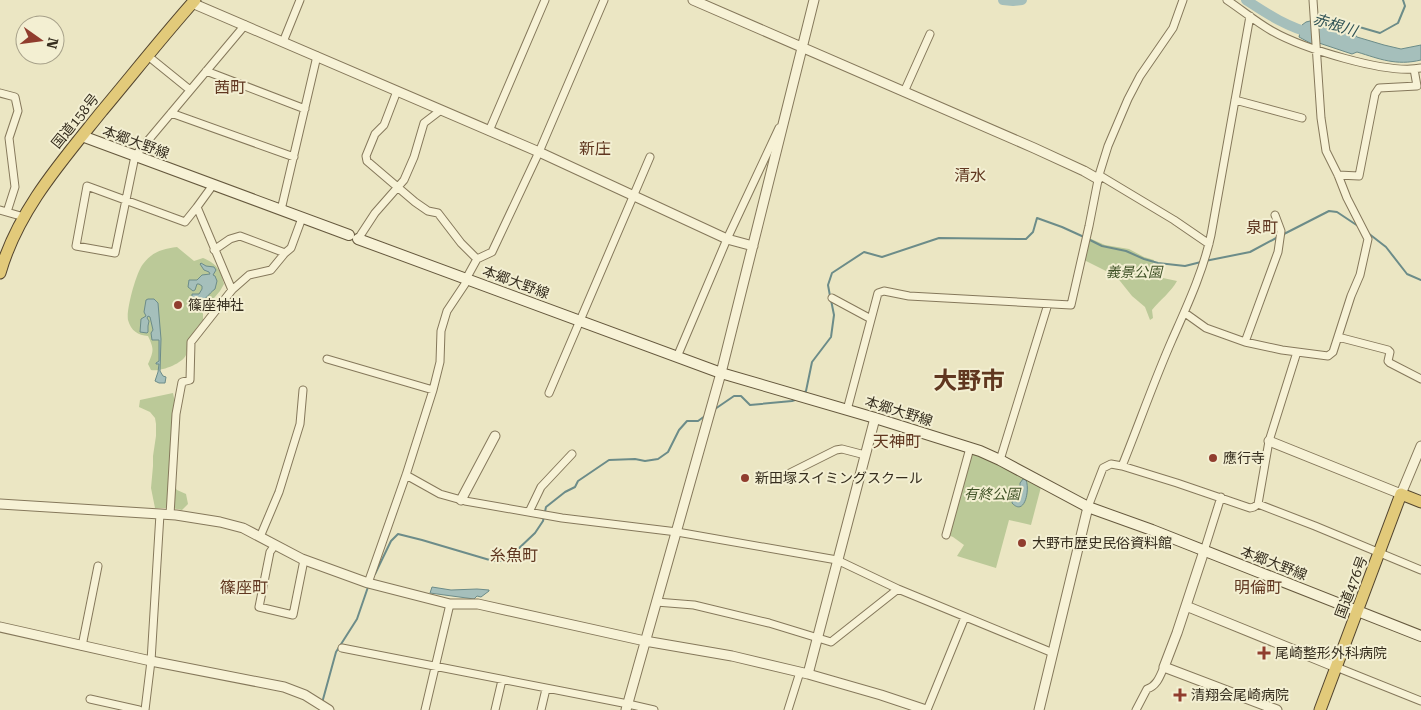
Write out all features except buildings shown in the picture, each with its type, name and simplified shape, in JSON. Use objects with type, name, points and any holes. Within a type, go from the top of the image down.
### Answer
[{"type":"highway","name":"国道158号","points":[[0,273],[6,254],[24,217],[47,180],[194,1]]},
{"type":"highway","points":[[1401,494],[1421,502]]},
{"type":"highway","name":"国道476号","points":[[1320,710],[1401,494]]},
{"type":"main road","name":"本郷大野線","points":[[82,136],[721,373],[970,448],[1000,460],[1088,507],[1421,636]]},
{"type":"street","points":[[283,42],[300,0]]},
{"type":"street","points":[[489,131],[545,0]]},
{"type":"street","points":[[368,583],[406,475],[433,390],[440,362],[441,331],[447,311],[465,284],[466,278],[476,259],[492,252],[539,152],[604,0]]},
{"type":"street","points":[[693,0],[1098,177],[1174,220],[1209,244]]},
{"type":"street","points":[[627,707],[721,373],[814,0]]},
{"type":"street","points":[[847,410],[878,293],[884,291],[909,296],[1071,305],[1098,177],[1108,146],[1140,76],[1173,28],[1183,0]]},
{"type":"street","points":[[1227,0],[1272,31],[1317,48],[1388,68],[1418,68],[1417,86],[1379,88],[1375,94],[1359,176],[1338,175]]},
{"type":"street","points":[[1185,313],[1206,328],[1245,342],[1328,356],[1333,352],[1351,296],[1360,276],[1368,239],[1326,151],[1321,118],[1316,20],[1313,0]]},
{"type":"street","points":[[194,1],[244,25],[539,152],[727,239],[753,246]]},
{"type":"street","points":[[1122,466],[1185,313],[1209,244],[1250,16]]},
{"type":"street","points":[[213,185],[185,222],[126,200],[87,186],[76,246],[114,253],[126,200],[134,156],[244,25]]},
{"type":"street","points":[[904,92],[930,34]]},
{"type":"street","points":[[148,56],[190,90]]},
{"type":"street","points":[[281,210],[306,109],[316,56]]},
{"type":"street","points":[[206,70],[306,109]]},
{"type":"street","points":[[397,91],[384,124],[374,134],[366,156],[367,161],[414,202],[428,211],[438,213],[476,259]]},
{"type":"street","points":[[0,93],[15,97],[18,111],[10,138],[15,187],[3,211],[24,217]]},
{"type":"street","points":[[1236,100],[1302,118]]},
{"type":"street","points":[[354,237],[404,180],[414,157],[424,123],[442,110]]},
{"type":"street","points":[[171,113],[294,157]]},
{"type":"street","points":[[677,357],[727,239],[783,121]]},
{"type":"street","points":[[549,393],[650,157]]},
{"type":"street","points":[[197,207],[232,290]]},
{"type":"street","points":[[1245,342],[1278,252],[1281,231],[1275,215]]},
{"type":"street","points":[[170,515],[176,414],[182,382],[190,380],[191,342],[232,290],[249,276],[271,270],[285,253],[292,248],[302,218]]},
{"type":"street","points":[[214,250],[230,239],[240,236],[285,253]]},
{"type":"street","points":[[832,298],[871,319]]},
{"type":"street","points":[[1000,460],[1048,304]]},
{"type":"street","points":[[1338,336],[1388,350],[1390,352],[1388,360],[1390,363],[1421,379]]},
{"type":"street","points":[[1039,710],[1088,507],[1103,468],[1111,464],[1122,466],[1250,508],[1254,507],[1258,504],[1269,441],[1297,352]]},
{"type":"street","points":[[327,359],[433,390]]},
{"type":"street","points":[[260,537],[279,492],[300,424],[303,390]]},
{"type":"street","points":[[788,710],[817,638],[875,418]]},
{"type":"street","points":[[461,500],[495,436]]},
{"type":"street","points":[[1269,441],[1401,494],[1421,446]]},
{"type":"street","points":[[946,535],[970,448]]},
{"type":"street","points":[[786,475],[836,450],[842,449],[865,455]]},
{"type":"street","points":[[529,512],[541,487],[572,454]]},
{"type":"street","points":[[406,475],[440,494],[461,500],[529,512],[677,532],[837,560],[898,589],[1053,653]]},
{"type":"street","points":[[1136,710],[1146,689],[1156,684],[1164,667],[1221,497]]},
{"type":"street","points":[[0,504],[160,514],[220,522],[243,528],[304,560],[368,583],[450,604],[478,604],[645,641],[732,656],[804,673],[927,710],[965,617]]},
{"type":"street","points":[[1258,504],[1421,570]]},
{"type":"street","points":[[145,710],[151,661],[160,514]]},
{"type":"street","points":[[275,545],[270,552],[259,607],[293,615],[304,560]]},
{"type":"street","points":[[82,646],[98,566]]},
{"type":"street","points":[[656,602],[694,605],[769,622],[831,642],[898,589]]},
{"type":"street","points":[[425,710],[450,604]]},
{"type":"street","points":[[1186,606],[1421,701]]},
{"type":"street","points":[[0,627],[151,661],[284,687],[305,695],[326,709]]},
{"type":"street","points":[[342,648],[627,707],[654,710]]},
{"type":"street","points":[[1164,667],[1277,710]]},
{"type":"street","points":[[495,710],[502,680]]},
{"type":"street","points":[[541,710],[546,689]]},
{"type":"street","points":[[90,699],[140,710]]},
{"type":"green space","name":"義景公園","points":[[1089,238],[1105,245],[1129,249],[1154,260],[1153,264],[1156,265],[1154,279],[1162,280],[1163,278],[1177,281],[1152,310],[1153,318],[1150,320],[1145,307],[1132,296],[1116,276],[1084,260]]},
{"type":"green space","points":[[177,247],[194,261],[203,258],[212,262],[219,271],[224,284],[203,311],[203,320],[193,332],[188,342],[187,353],[184,358],[170,367],[151,370],[148,364],[152,350],[148,336],[135,332],[129,324],[130,300],[137,275],[146,260],[158,252]]},
{"type":"green space","points":[[173,393],[176,407],[172,482],[177,490],[186,494],[188,504],[182,510],[155,508],[151,488],[156,424],[155,418],[150,412],[139,407],[140,400]]},
{"type":"green space","name":"有終公園","points":[[975,452],[1041,487],[1031,525],[1009,520],[996,568],[957,556],[964,545],[948,535],[970,454]]},
{"type":"water","points":[[1310,21],[1353,32],[1357,37],[1401,49],[1421,45],[1421,60],[1412,62],[1388,61],[1357,52],[1352,54],[1319,43],[1312,44],[1299,37],[1302,25]]},
{"type":"water","points":[[201,263],[214,267],[216,270],[213,275],[217,281],[215,289],[205,299],[197,302],[192,299],[192,294],[199,294],[202,286],[197,284],[193,291],[188,287],[189,280],[197,280],[202,275],[210,274],[204,270]]},
{"type":"water","points":[[154,299],[158,303],[161,339],[160,371],[166,377],[165,383],[155,381],[159,364],[156,363],[159,361],[159,340],[152,340],[151,333],[153,330],[150,317],[148,316],[147,318],[149,321],[148,332],[140,332],[141,319],[146,316],[144,312],[146,300]]},
{"type":"water","points":[[1023,479],[1026,480],[1027,484],[1027,495],[1020,507],[1012,503],[1013,497],[1020,492],[1020,483]]},
{"type":"water","points":[[432,587],[451,590],[477,589],[489,591],[481,597],[477,596],[474,599],[430,593]]},
{"type":"waterway","name":"赤根川","points":[[1003,0],[1022,0]]},
{"type":"waterway","name":"赤根川","points":[[1246,0],[1271,16],[1314,34]]},
{"type":"waterway","points":[[1346,31],[1349,24],[1380,33],[1398,23],[1405,6],[1403,0]]},
{"type":"waterway","points":[[1282,235],[1329,211],[1337,212],[1358,226]]},
{"type":"waterway","points":[[830,296],[828,285],[832,273],[864,252],[882,257],[939,238],[1026,239],[1033,232],[1037,218],[1084,237]]},
{"type":"waterway","points":[[1368,233],[1386,247],[1407,274],[1421,280]]},
{"type":"waterway","points":[[1205,261],[1250,252],[1278,237]]},
{"type":"waterway","points":[[1088,239],[1102,246],[1126,251],[1158,263],[1185,266],[1201,262]]},
{"type":"waterway","points":[[802,394],[806,391],[812,362],[831,337],[834,315],[831,300]]},
{"type":"waterway","points":[[715,409],[734,396],[741,396],[750,405],[795,400]]},
{"type":"waterway","points":[[375,574],[391,541],[398,534],[493,561],[502,561],[535,533],[543,521],[546,507],[565,492],[575,487],[578,481],[609,460],[635,459],[645,461],[658,459],[668,452],[679,430],[687,421],[698,421],[705,416]]},
{"type":"waterway","points":[[322,703],[336,652],[357,619],[368,587]]},
{"type":"place","name":"篠座神社","points":[[178,305]]},
{"type":"place","name":"應行寺","points":[[1213,458]]},
{"type":"place","name":"新田塚スイミングスクール","points":[[745,478]]},
{"type":"place","name":"大野市歴史民俗資料館","points":[[1022,543]]},
{"type":"place","name":"尾崎整形外科病院","points":[[1264,653]]},
{"type":"place","name":"清翔会尾崎病院","points":[[1180,695]]},
{"type":"district","name":"茜町","points":[[230,87]]},
{"type":"district","name":"新庄","points":[[595,148]]},
{"type":"district","name":"清水","points":[[970,175]]},
{"type":"district","name":"泉町","points":[[1262,227]]},
{"type":"district","name":"大野市","points":[[969,381]]},
{"type":"district","name":"天神町","points":[[897,441]]},
{"type":"district","name":"糸魚町","points":[[514,555]]},
{"type":"district","name":"篠座町","points":[[244,587]]},
{"type":"district","name":"明倫町","points":[[1258,587]]}]
